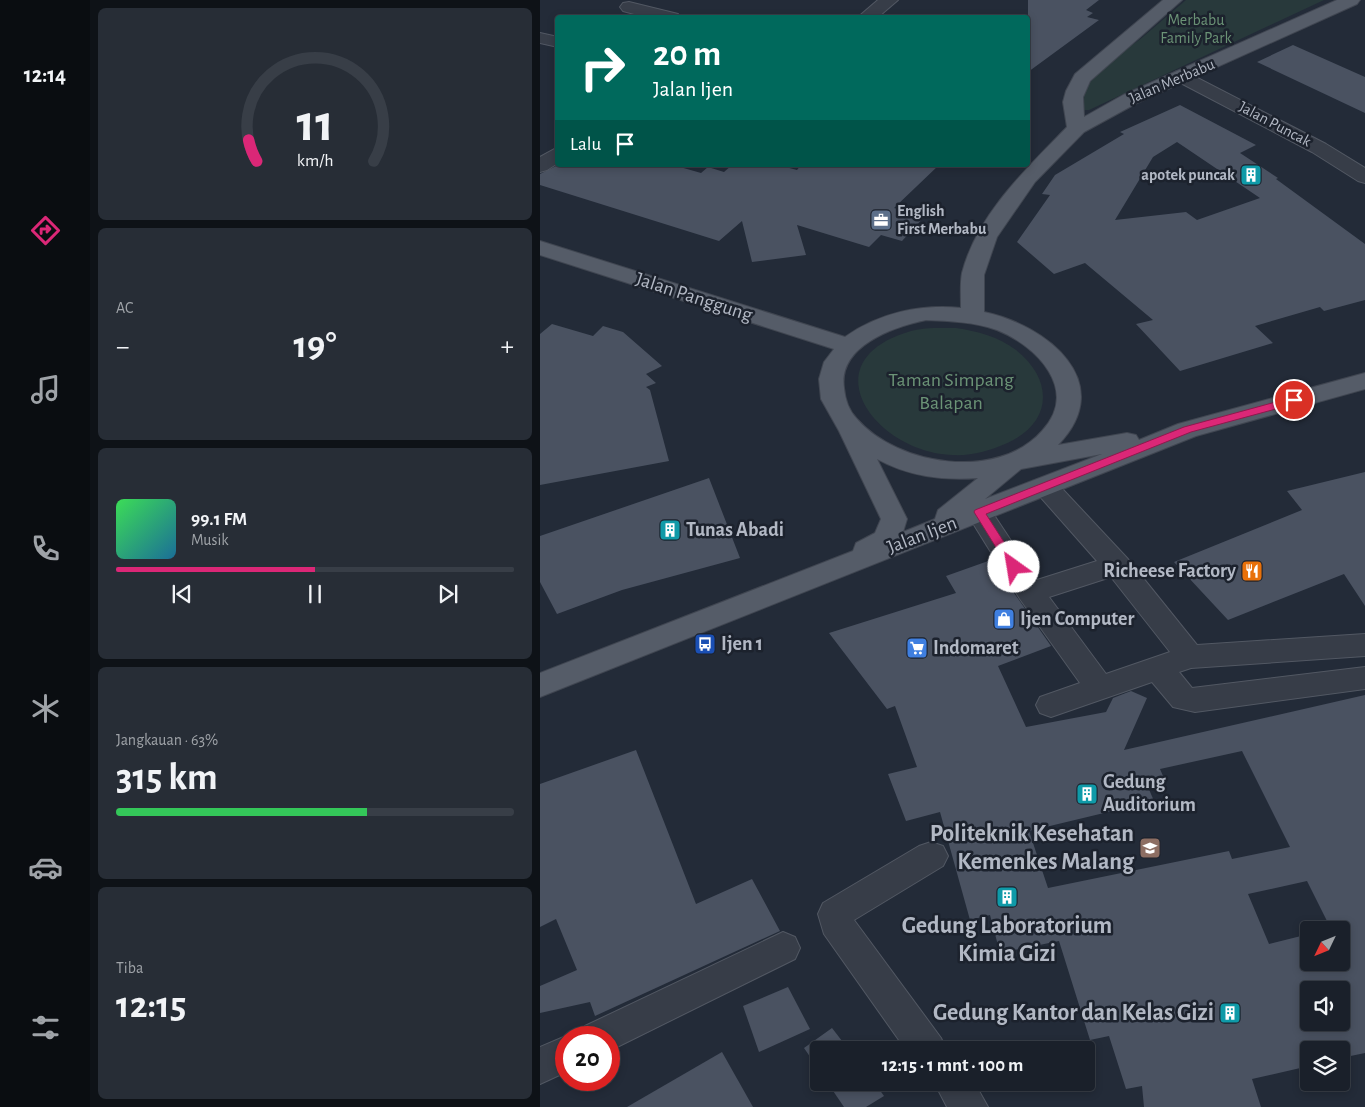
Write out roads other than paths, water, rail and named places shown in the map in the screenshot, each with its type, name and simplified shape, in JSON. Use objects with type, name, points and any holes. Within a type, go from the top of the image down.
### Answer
[{"type":"main road","points":[[1077,128],[1071,104],[1073,93],[1082,78],[1173,0]]},
{"type":"main road","name":"Jalan Merbabu","points":[[972,316],[973,275],[986,237],[1028,178],[1077,128],[1130,98],[1351,0]]},
{"type":"main road","name":"Jalan Panggung","points":[[540,248],[848,346]]},
{"type":"main road","points":[[811,578],[886,539],[894,519],[832,394],[832,379],[836,362],[848,346],[879,325],[902,317],[926,313],[972,316],[1004,324],[1030,338],[1052,356],[1067,385],[1070,401],[1063,424],[1042,446],[1014,462],[931,531]]},
{"type":"main road","name":"Jalan Ijen","points":[[540,685],[1188,430],[1365,381]]},
{"type":"main road","points":[[846,424],[867,442],[886,454],[922,467],[958,471],[986,468],[1188,430]]},
{"type":"street","points":[[869,15],[889,0]]},
{"type":"street","points":[[618,15],[633,3],[664,15]]},
{"type":"street","points":[[540,38],[555,41]]},
{"type":"street","name":"Jalan Puncak","points":[[1182,76],[1319,148],[1365,177]]},
{"type":"street","points":[[540,166],[555,155]]},
{"type":"street","points":[[1045,486],[1117,565],[1190,657]]},
{"type":"street","points":[[979,512],[1030,592],[1100,688]]},
{"type":"street","points":[[1030,592],[1117,565]]},
{"type":"street","points":[[1051,705],[1190,657],[1365,644]]},
{"type":"street","points":[[1158,668],[1184,699],[1195,700],[1365,678]]},
{"type":"street","points":[[921,1041],[836,923],[835,914],[931,856]]},
{"type":"street","points":[[620,1027],[783,948]]},
{"type":"street","points":[[540,1066],[555,1058]]},
{"type":"street","points":[[958,1091],[969,1107]]},
{"type":"place","name":"apotek puncak","points":[[1251,175]]},
{"type":"place","name":"English First Merbabu","points":[[881,220]]},
{"type":"place","name":"Tunas Abadi","points":[[670,530]]},
{"type":"place","name":"Richeese Factory","points":[[1252,571]]},
{"type":"place","name":"Ijen Computer","points":[[1004,619]]},
{"type":"place","name":"Ijen 1","points":[[705,644]]},
{"type":"place","name":"Indomaret","points":[[917,648]]},
{"type":"place","name":"Gedung Auditorium","points":[[1087,794]]},
{"type":"place","name":"Politeknik Kesehatan Kemenkes Malang","points":[[1150,848]]},
{"type":"place","name":"Gedung Laboratorium Kimia Gizi","points":[[1007,897]]},
{"type":"place","name":"Gedung Kantor dan Kelas Gizi","points":[[1230,1013]]},
{"type":"park label","name":"Merbabu Family Park","points":[[1196,29]]},
{"type":"park label","name":"Taman Simpang Balapan","points":[[951,392]]}]
